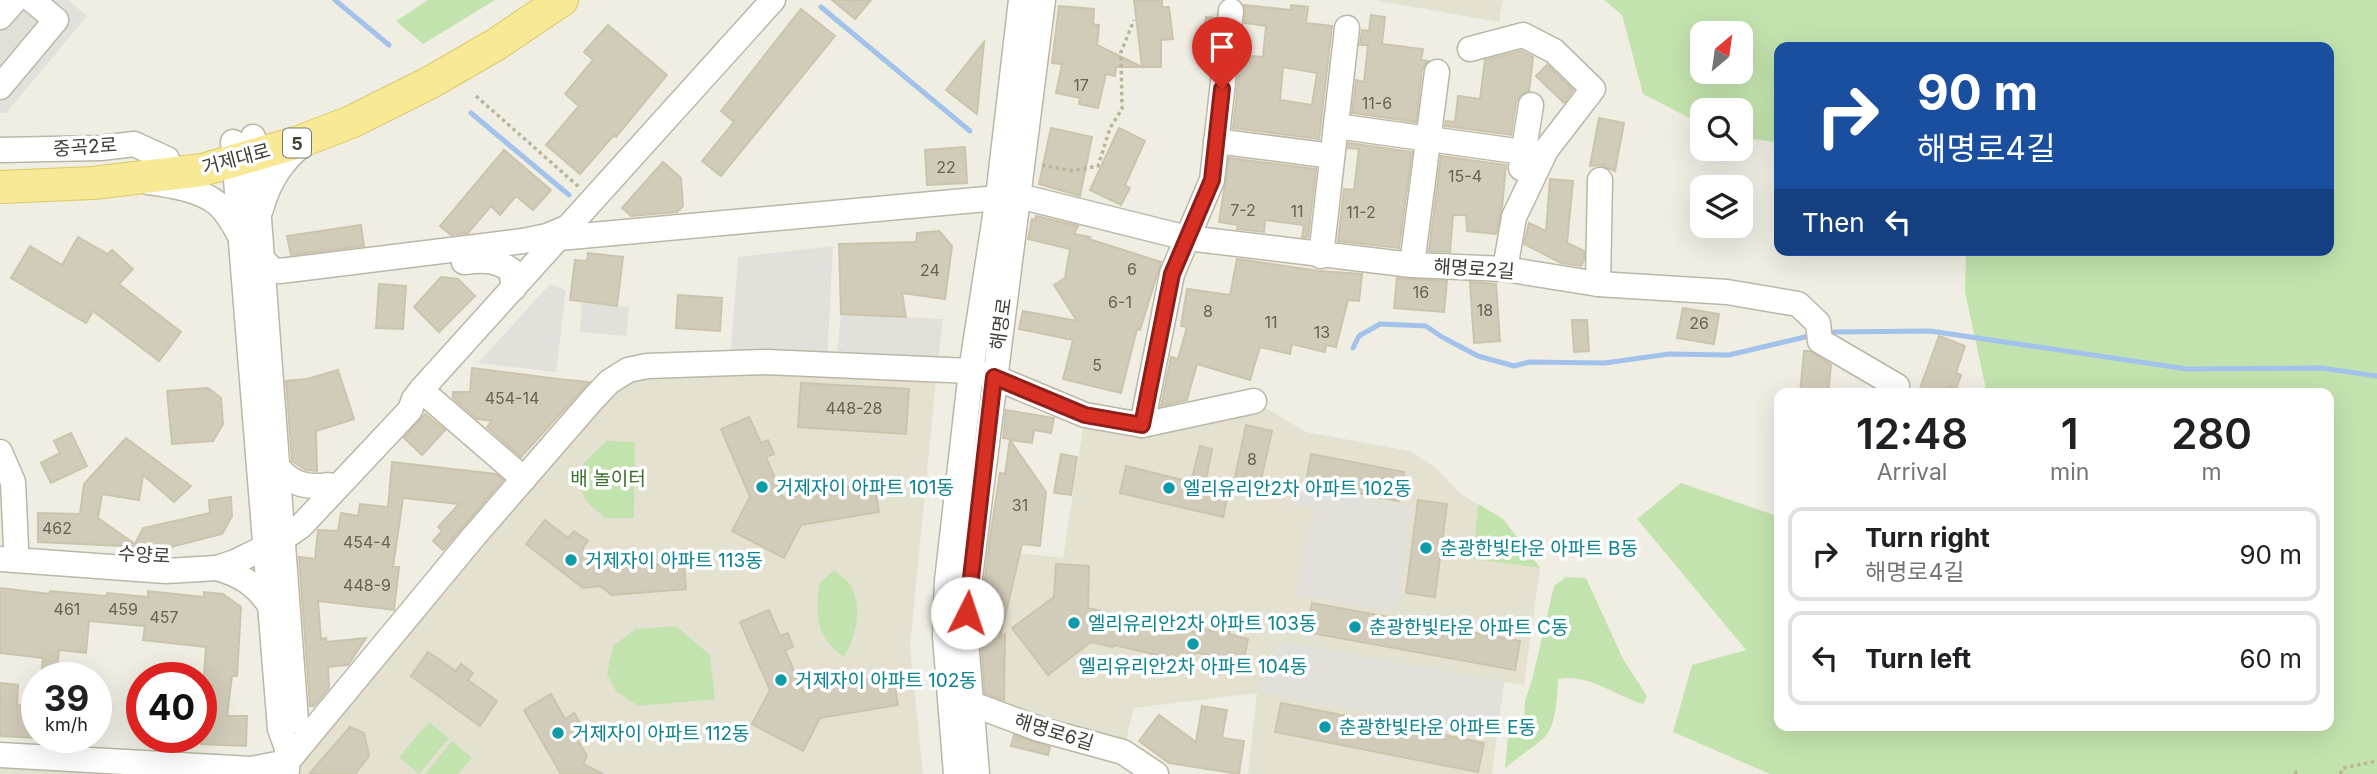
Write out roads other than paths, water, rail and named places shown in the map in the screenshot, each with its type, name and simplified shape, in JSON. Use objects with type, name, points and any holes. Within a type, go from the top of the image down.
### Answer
[{"type":"main road","name":"거제대로","points":[[0,187],[93,183],[202,170],[408,73],[482,33],[531,0]]},
{"type":"main road","name":"거제대로","points":[[0,171],[92,168],[310,138],[351,122],[431,82],[495,45],[562,0]]},
{"type":"street","points":[[0,18],[15,0]]},
{"type":"street","points":[[0,87],[56,20],[32,0]]},
{"type":"street","points":[[273,534],[328,485],[403,404],[418,394],[772,0]]},
{"type":"street","name":"해명로","points":[[1008,196],[1021,0]]},
{"type":"street","name":"해명로","points":[[956,774],[982,374],[1008,196],[1043,0]]},
{"type":"street","points":[[1142,425],[1172,274],[1212,180],[1231,10]]},
{"type":"street","points":[[1321,256],[1347,28]]},
{"type":"street","points":[[1470,49],[1523,35],[1554,51],[1593,89],[1546,150],[1514,217]]},
{"type":"street","points":[[1412,265],[1437,72]]},
{"type":"street","points":[[1505,269],[1531,105]]},
{"type":"street","points":[[1336,126],[1523,152]]},
{"type":"street","points":[[258,220],[275,173],[290,154],[310,138]]},
{"type":"street","points":[[1216,141],[1332,156]]},
{"type":"street","name":"중곡2로","points":[[0,150],[101,148],[134,144],[167,159]]},
{"type":"street","points":[[244,149],[258,220],[279,470],[269,604],[280,729],[287,761]]},
{"type":"street","points":[[244,149],[242,239],[273,534],[297,727],[287,761]]},
{"type":"street","points":[[126,179],[169,185],[216,202],[242,239]]},
{"type":"street","points":[[1598,284],[1600,180]]},
{"type":"street","name":"해명로2길","points":[[261,258],[273,270],[281,271],[523,241],[565,232],[1008,196],[1187,238],[1412,265],[1505,269],[1598,284],[1727,292],[1798,304],[1818,323],[1820,341],[1897,386]]},
{"type":"street","points":[[264,298],[272,287],[281,281],[487,259],[499,262],[511,270],[514,288]]},
{"type":"street","points":[[0,755],[251,769],[287,761],[593,399],[609,382],[628,370],[647,366],[730,361],[982,374],[1085,415],[1142,425],[1254,401]]},
{"type":"street","points":[[273,534],[302,526],[410,410],[418,394]]},
{"type":"street","points":[[418,394],[524,479]]},
{"type":"street","points":[[0,452],[13,482],[5,551]]},
{"type":"street","points":[[279,470],[288,479],[303,486],[328,485]]},
{"type":"street","name":"수양로","points":[[5,551],[167,558],[202,556],[273,534]]},
{"type":"street","name":"수양로","points":[[5,551],[166,571],[217,568],[273,534]]},
{"type":"street","points":[[217,568],[252,583],[269,604]]},
{"type":"street","name":"해명로","points":[[960,699],[977,774]]},
{"type":"street","name":"해명로6길","points":[[960,699],[1039,729],[1123,752],[1156,774]]},
{"type":"waterway","points":[[335,0],[389,45]]},
{"type":"waterway","points":[[821,7],[970,131]]},
{"type":"waterway","points":[[471,113],[569,195]]},
{"type":"waterway","points":[[1353,348],[1359,336],[1380,324],[1426,326],[1478,356],[1514,366],[1529,362],[1605,363],[1669,354],[1729,355],[1805,337]]},
{"type":"waterway","points":[[1834,332],[1930,331],[2187,369],[2321,368],[2377,376]]},
{"type":"place","name":"거제자이 아파트 101동","points":[[762,487]]},
{"type":"place","name":"엘리유리안2차 아파트 102동","points":[[1169,488]]},
{"type":"place","name":"춘광한빛타운 아파트 B동","points":[[1426,548]]},
{"type":"place","name":"거제자이 아파트 113동","points":[[571,560]]},
{"type":"place","name":"엘리유리안2차 아파트 103동","points":[[1074,623]]},
{"type":"place","name":"춘광한빛타운 아파트 C동","points":[[1355,627]]},
{"type":"place","name":"엘리유리안2차 아파트 104동","points":[[1193,644]]},
{"type":"place","name":"거제자이 아파트 102동","points":[[781,680]]},
{"type":"place","name":"춘광한빛타운 아파트 E동","points":[[1325,727]]},
{"type":"place","name":"거제자이 아파트 112동","points":[[558,733]]},
{"type":"park label","name":"배 놀이터","points":[[608,478]]}]
